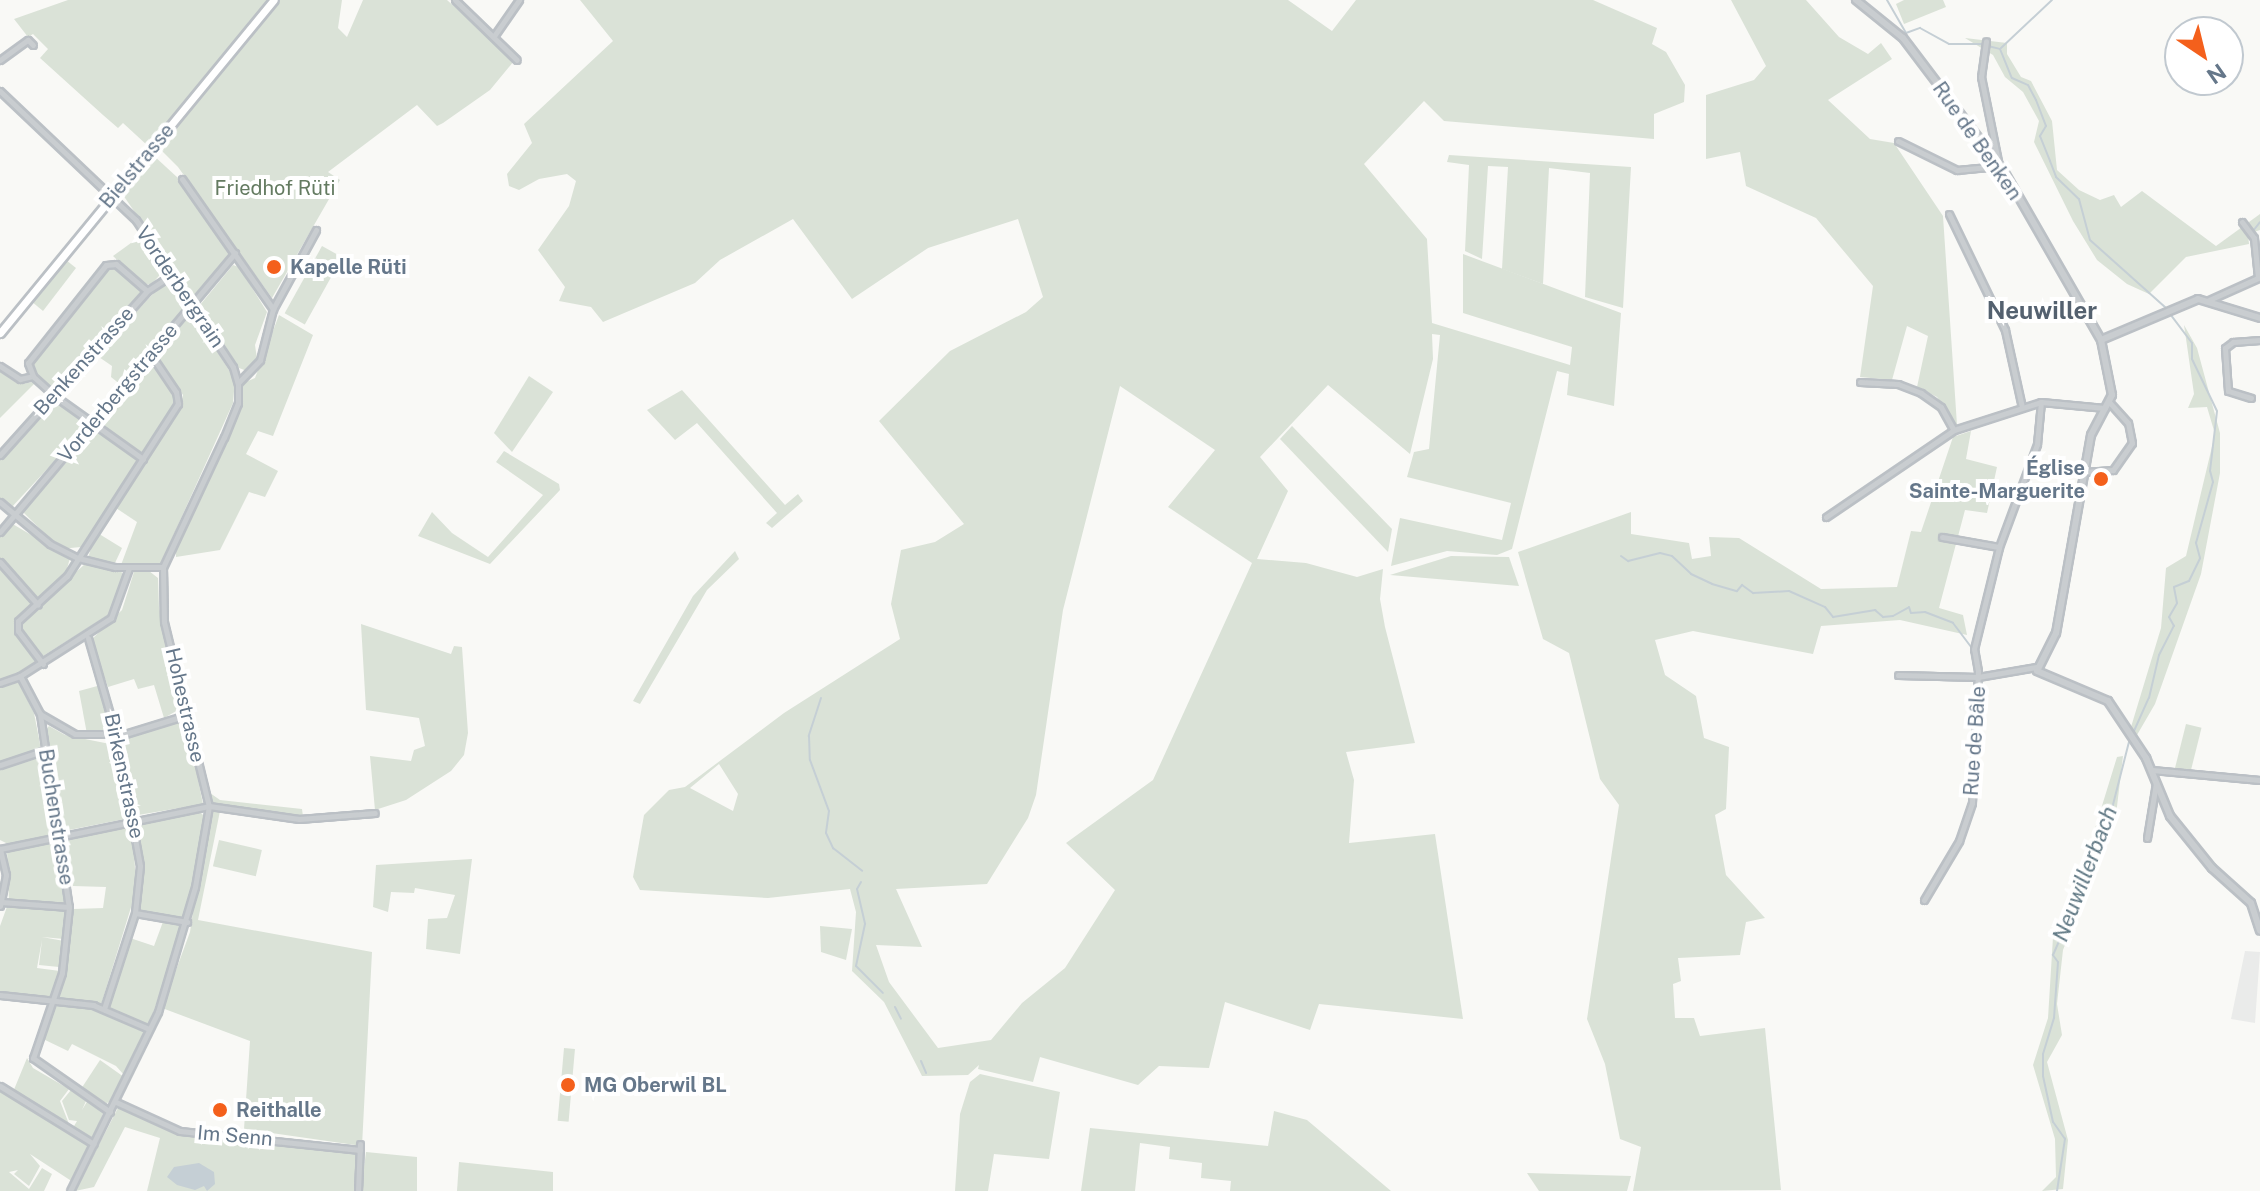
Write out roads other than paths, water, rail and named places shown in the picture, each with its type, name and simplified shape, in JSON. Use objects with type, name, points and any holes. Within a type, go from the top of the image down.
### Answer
[{"type":"main road","name":"Bielstrasse","points":[[0,333],[274,0]]},
{"type":"street","points":[[494,36],[519,0]]},
{"type":"street","name":"Rue de Benken","points":[[1856,0],[1903,38],[1999,166],[2101,340],[2112,389],[2107,406]]},
{"type":"street","points":[[458,1],[517,60]]},
{"type":"street","points":[[0,60],[28,40],[33,45]]},
{"type":"street","points":[[1898,141],[1957,170],[1999,166],[1981,77],[1986,41]]},
{"type":"street","name":"Vorderbergrain","points":[[0,91],[113,195],[173,274],[233,367],[238,384]]},
{"type":"street","points":[[182,179],[273,309]]},
{"type":"street","points":[[1949,214],[2005,330],[2022,407]]},
{"type":"street","points":[[2101,340],[2187,302],[2209,300],[2259,277],[2254,238],[2242,222]]},
{"type":"street","name":"Hohestrasse","points":[[70,1191],[149,1029],[187,922],[209,806],[190,714],[162,609],[163,567],[233,414],[238,384],[260,360],[273,309],[316,230]]},
{"type":"street","name":"Vorderbergstrasse","points":[[0,532],[235,253]]},
{"type":"street","points":[[143,459],[56,397],[33,376],[28,363],[106,265],[116,264],[147,291]]},
{"type":"street","name":"Benkenstrasse","points":[[0,455],[56,397],[147,291],[173,274]]},
{"type":"street","points":[[2209,300],[2260,318]]},
{"type":"street","points":[[2251,398],[2228,391],[2225,348],[2233,342],[2260,340]]},
{"type":"street","points":[[43,664],[16,626],[78,558],[178,404],[176,392],[151,355]]},
{"type":"street","points":[[0,366],[20,379],[33,376]]},
{"type":"street","points":[[1860,382],[1898,384],[1921,393],[1941,407],[1954,430]]},
{"type":"street","points":[[1898,675],[1978,677],[1974,649],[1999,547],[2037,444],[2041,402]]},
{"type":"street","points":[[1826,517],[1954,430],[2041,402],[2107,406],[2128,423],[2132,443],[2113,470],[2083,472]]},
{"type":"street","points":[[2107,406],[2091,435],[2056,633],[2036,667],[2041,674],[2108,701],[2152,770],[2170,816],[2195,849],[2251,903],[2260,931]]},
{"type":"street","points":[[0,502],[50,544],[78,558],[129,568],[163,567]]},
{"type":"street","points":[[1942,537],[1999,547]]},
{"type":"street","points":[[0,562],[38,605]]},
{"type":"street","points":[[0,683],[20,676],[88,638],[120,606],[129,568]]},
{"type":"street","name":"Birkenstrasse","points":[[88,638],[116,735],[135,821],[140,866],[135,913],[104,1009]]},
{"type":"street","name":"Rue de Bâle","points":[[1924,900],[1959,841],[1972,803],[1978,677],[2036,667]]},
{"type":"street","points":[[20,676],[40,714],[75,734],[116,735],[190,714]]},
{"type":"street","name":"Buchenstrasse","points":[[40,714],[62,836],[69,907],[54,1001],[33,1047],[34,1062],[110,1112]]},
{"type":"street","points":[[0,765],[45,750]]},
{"type":"street","points":[[2152,770],[2260,780]]},
{"type":"street","points":[[2147,838],[2156,783]]},
{"type":"street","points":[[69,907],[0,904],[6,875],[0,849],[209,806],[299,819],[375,813]]},
{"type":"street","points":[[135,913],[187,922]]},
{"type":"street","points":[[0,995],[104,1009],[149,1029]]},
{"type":"street","points":[[0,1086],[94,1145]]},
{"type":"street","name":"Im Senn","points":[[116,1102],[180,1131],[360,1147],[358,1191]]},
{"type":"waterway","name":"Neuwillerbach","points":[[1887,0],[1906,33],[1920,28],[1949,44],[1981,44]]},
{"type":"waterway","points":[[2001,48],[2052,0]]},
{"type":"waterway","name":"Neuwillerbach","points":[[1988,46],[2000,49],[2012,78],[2028,85],[2036,100],[2046,126],[2040,136],[2056,177],[2079,199],[2090,240],[2166,308]]},
{"type":"waterway","points":[[2253,231],[2260,222]]},
{"type":"waterway","name":"Neuwillerbach","points":[[2134,731],[2149,698],[2159,655],[2174,626],[2169,617],[2177,603],[2174,587],[2189,581],[2200,558],[2196,543],[2213,482],[2210,471],[2217,411],[2192,359],[2192,343],[2171,315]]},
{"type":"waterway","points":[[1621,556],[1628,561],[1660,553],[1672,556],[1691,574],[1712,584],[1737,591],[1742,585],[1753,593],[1789,591],[1825,607],[1833,617],[1875,610],[1883,617],[1893,616],[1909,607],[1911,613],[1925,612],[1953,623],[1972,648]]},
{"type":"waterway","points":[[821,698],[809,736],[810,760],[829,811],[826,833],[833,848],[862,871]]},
{"type":"waterway","name":"Neuwillerbach","points":[[2057,1191],[2065,1139],[2053,1122],[2043,1076],[2043,1054],[2054,1018],[2058,962],[2053,955],[2105,836],[2129,742]]},
{"type":"waterway","points":[[861,882],[857,889],[865,924],[856,966],[883,993]]},
{"type":"waterway","points":[[895,1007],[901,1019]]},
{"type":"waterway","points":[[921,1061],[926,1073]]},
{"type":"place","name":"Kapelle Rüti","points":[[274,267]]},
{"type":"place","name":"Église Sainte-Marguerite","points":[[2101,479]]},
{"type":"place","name":"MG Oberwil BL","points":[[568,1085]]},
{"type":"place","name":"Reithalle","points":[[220,1110]]},
{"type":"district","name":"Neuwiller","points":[[2042,311]]},
{"type":"park label","name":"Friedhof Rüti","points":[[275,188]]}]
